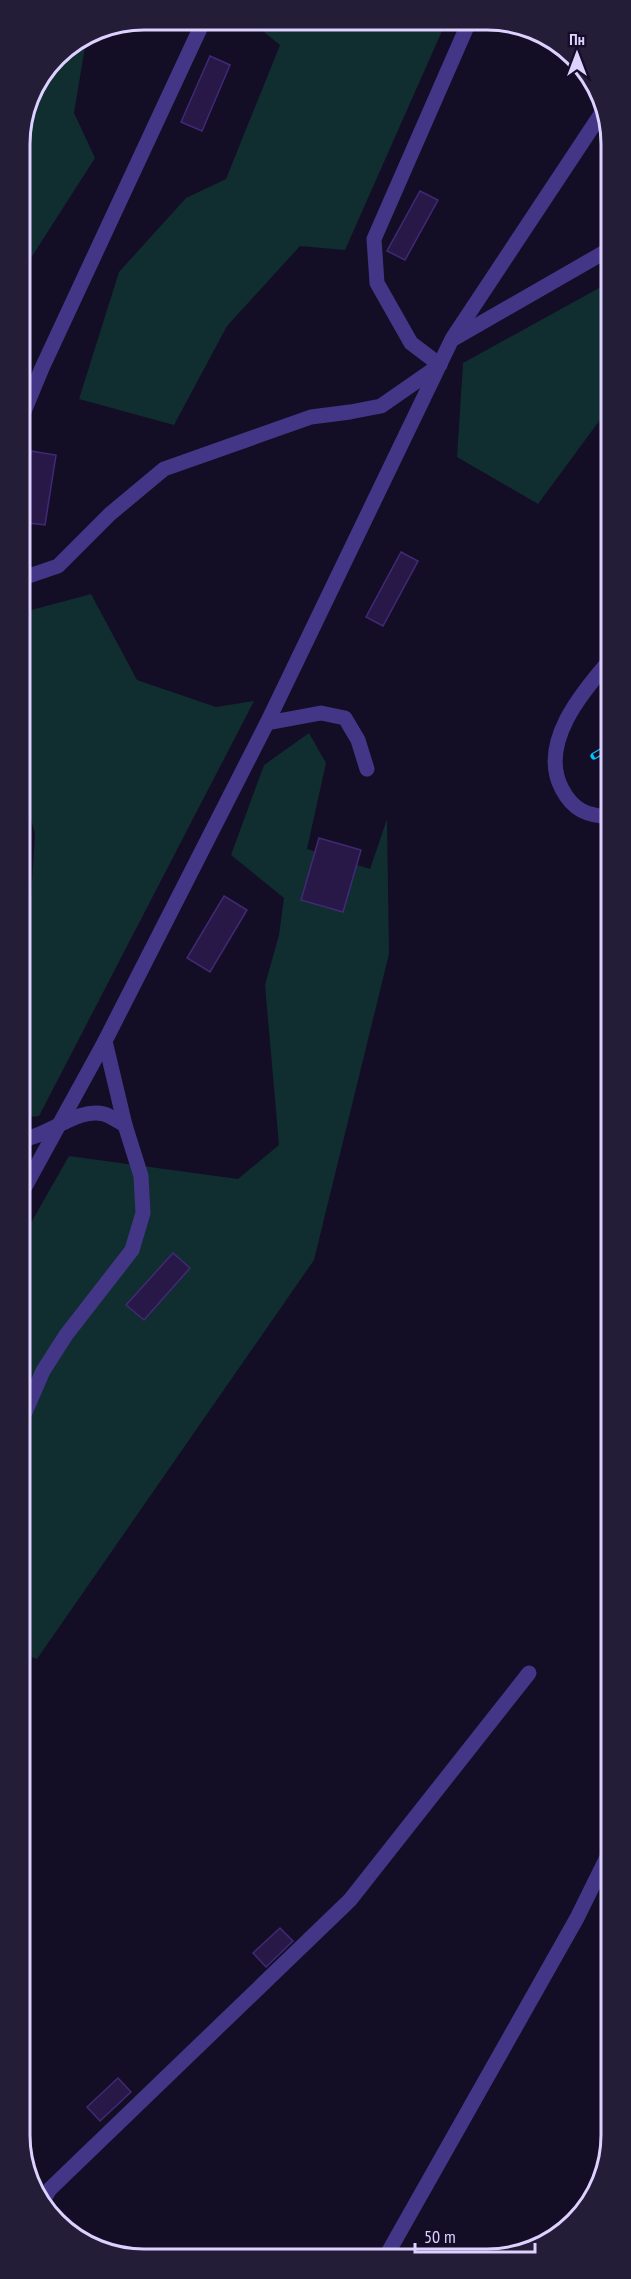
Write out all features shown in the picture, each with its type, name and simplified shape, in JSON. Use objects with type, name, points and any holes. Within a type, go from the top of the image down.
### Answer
[{"type":"lane","points":[[30,398],[199,30]]},
{"type":"lane","points":[[440,365],[411,343],[377,283],[374,239],[465,30]]},
{"type":"lane","points":[[30,1178],[105,1041],[267,723],[452,339],[598,119]]},
{"type":"lane","points":[[452,339],[601,254]]},
{"type":"lane","points":[[30,576],[58,566],[110,514],[164,469],[310,417],[381,406],[440,365]]},
{"type":"lane","points":[[601,671],[575,703],[559,739],[555,775],[570,804],[594,816],[601,816]]},
{"type":"lane","points":[[267,723],[321,713],[345,718],[358,740],[367,769]]},
{"type":"lane","points":[[30,1401],[43,1371],[66,1335],[132,1250],[143,1213],[141,1176],[125,1125],[105,1041]]},
{"type":"lane","points":[[30,1139],[85,1113],[104,1114],[125,1125]]},
{"type":"lane","points":[[47,2194],[350,1900],[529,1673]]},
{"type":"lane","points":[[390,2249],[577,1918],[601,1869]]},
{"type":"green space","points":[[261,30],[442,30],[345,250],[300,246],[227,326],[174,425],[79,399],[119,272],[186,198],[226,179],[280,45]]},
{"type":"green space","points":[[85,46],[74,113],[95,158],[30,259],[30,137],[36,107],[49,81],[63,63]]},
{"type":"green space","points":[[601,287],[601,419],[538,504],[457,457],[463,363]]},
{"type":"green space","points":[[91,594],[137,680],[216,707],[254,701],[39,1116],[30,1117],[30,900],[35,833],[30,816],[30,610]]},
{"type":"green space","points":[[309,733],[326,763],[307,849],[370,869],[387,819],[389,954],[314,1260],[37,1659],[30,1657],[30,1224],[69,1156],[238,1179],[279,1145],[265,985],[279,935],[284,898],[231,855],[264,765]]},
{"type":"building","points":[[210,56],[230,65],[202,131],[181,122]]},
{"type":"building","points":[[420,191],[438,200],[405,260],[387,251]]},
{"type":"building","points":[[31,451],[56,455],[45,525],[30,523]]},
{"type":"building","points":[[401,552],[418,561],[383,626],[366,617]]},
{"type":"building","points":[[319,838],[361,850],[343,912],[301,900]]},
{"type":"building","points":[[224,896],[247,910],[210,972],[187,958]]},
{"type":"building","points":[[173,1253],[190,1268],[144,1320],[126,1305]]},
{"type":"building","points":[[280,1928],[293,1941],[266,1967],[253,1953]]},
{"type":"building","points":[[118,2078],[131,2092],[100,2121],[87,2107]]},
{"type":"railway","points":[[594,756],[601,752]]}]
